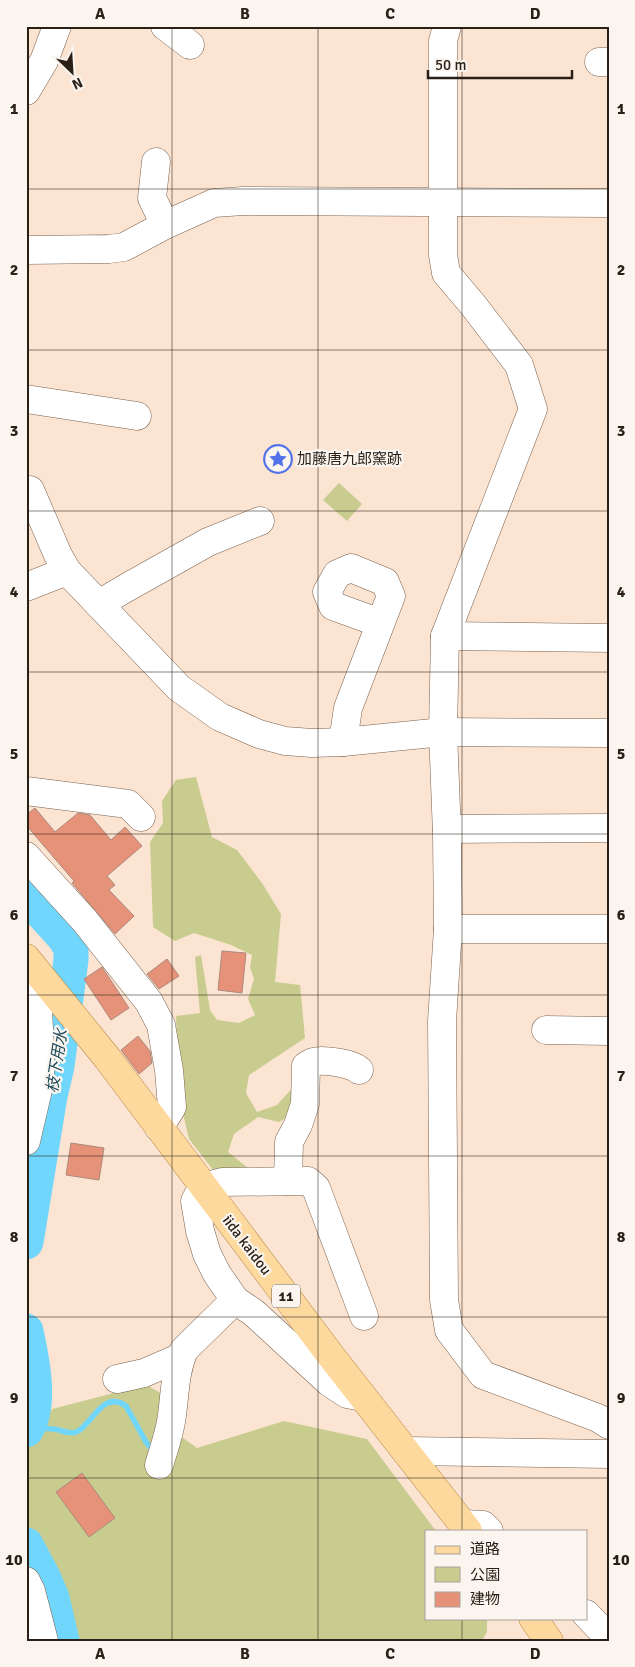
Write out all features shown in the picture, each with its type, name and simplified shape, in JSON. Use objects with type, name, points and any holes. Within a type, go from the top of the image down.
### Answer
[{"type":"main road","name":"iida kaidou","points":[[31,975],[108,1059],[363,1397],[465,1527]]},
{"type":"main road","points":[[534,1620],[549,1641]]},
{"type":"street","points":[[26,91],[44,61],[57,26]]},
{"type":"street","points":[[165,26],[190,45]]},
{"type":"street","points":[[447,26],[443,41],[444,254],[446,273],[519,365],[533,409],[445,636],[443,732],[447,828],[448,929],[442,1031],[444,1300],[449,1330],[483,1375],[598,1418],[609,1425]]},
{"type":"street","points":[[156,162],[152,198],[165,225]]},
{"type":"street","points":[[26,250],[109,249],[124,247],[165,225],[214,203],[243,201],[444,201],[609,203]]},
{"type":"street","points":[[26,399],[137,416]]},
{"type":"street","points":[[28,485],[66,571],[179,688],[220,718],[259,734],[285,741],[312,743],[343,742],[443,732],[609,733]]},
{"type":"street","points":[[99,604],[208,542],[260,521]]},
{"type":"street","points":[[26,587],[66,571]]},
{"type":"street","points":[[343,742],[348,708],[380,623]]},
{"type":"street","points":[[445,636],[609,638]]},
{"type":"street","points":[[26,792],[128,804],[141,817]]},
{"type":"street","points":[[447,828],[609,828]]},
{"type":"street","points":[[26,856],[85,921],[150,1002],[161,1025],[169,1070],[172,1107],[159,1128]]},
{"type":"street","points":[[448,929],[609,929]]},
{"type":"street","points":[[26,1140],[40,1081],[38,1010],[31,975]]},
{"type":"street","points":[[546,1030],[609,1032]]},
{"type":"street","points":[[288,1181],[289,1142],[298,1125],[305,1104],[306,1066],[313,1062],[345,1063],[355,1066],[359,1070]]},
{"type":"street","points":[[363,1397],[347,1394],[329,1382],[254,1313],[235,1300],[217,1274],[207,1254],[200,1231],[195,1201],[204,1187],[222,1182],[308,1181],[316,1188],[364,1316]]},
{"type":"street","points":[[161,1459],[172,1417],[174,1384],[184,1350],[235,1300]]},
{"type":"street","points":[[117,1379],[144,1373],[181,1357]]},
{"type":"street","points":[[406,1451],[609,1454]]},
{"type":"street","points":[[465,1527],[483,1525],[488,1530]]},
{"type":"street","points":[[26,1581],[31,1591],[44,1641]]},
{"type":"street","points":[[588,1616],[609,1638]]},
{"type":"green space","points":[[339,483],[362,504],[347,521],[323,500]]},
{"type":"green space","points":[[196,777],[212,837],[237,850],[262,883],[281,914],[275,982],[300,985],[305,1038],[249,1075],[246,1093],[257,1112],[277,1105],[295,1085],[298,1111],[279,1122],[258,1117],[234,1134],[228,1152],[262,1179],[220,1179],[189,1139],[179,1097],[176,1016],[200,1013],[195,957],[201,955],[210,1010],[217,1020],[239,1023],[255,1015],[248,999],[254,979],[250,967],[252,955],[231,945],[194,933],[175,941],[153,927],[150,842],[163,823],[162,801],[176,780]]},
{"type":"green space","points":[[142,1382],[167,1397],[175,1432],[197,1448],[284,1421],[367,1439],[435,1530],[425,1530],[425,1620],[487,1620],[487,1632],[482,1641],[73,1641],[65,1608],[26,1536],[26,1447],[37,1436],[52,1409],[110,1394]]},
{"type":"building","points":[[35,808],[55,832],[78,813],[90,815],[111,840],[125,827],[142,846],[107,876],[115,885],[109,890],[134,916],[115,934],[72,883],[74,881],[26,825],[26,815]]},
{"type":"building","points":[[222,951],[246,953],[242,993],[218,990]]},
{"type":"building","points":[[167,959],[179,976],[159,989],[147,974]]},
{"type":"building","points":[[102,967],[129,1008],[111,1020],[84,979]]},
{"type":"building","points":[[138,1036],[150,1051],[152,1063],[139,1074],[121,1050]]},
{"type":"building","points":[[71,1143],[104,1148],[99,1180],[66,1175]]},
{"type":"building","points":[[82,1473],[115,1518],[89,1537],[56,1492]]},
{"type":"waterway","name":"枝下用水","points":[[26,895],[65,938],[71,949],[57,1066],[50,1096],[26,1242]]},
{"type":"waterway","name":"枝下用水","points":[[26,1331],[33,1368],[35,1395],[31,1420],[26,1430]]},
{"type":"waterway","points":[[26,1423],[37,1428],[56,1429],[73,1433],[82,1428],[104,1405],[110,1402],[118,1402],[126,1406],[146,1442],[155,1453]]},
{"type":"waterway","name":"枝下用水","points":[[26,1545],[52,1598],[62,1641]]},
{"type":"place","name":"加藤唐九郎窯跡","points":[[278,459]]}]
